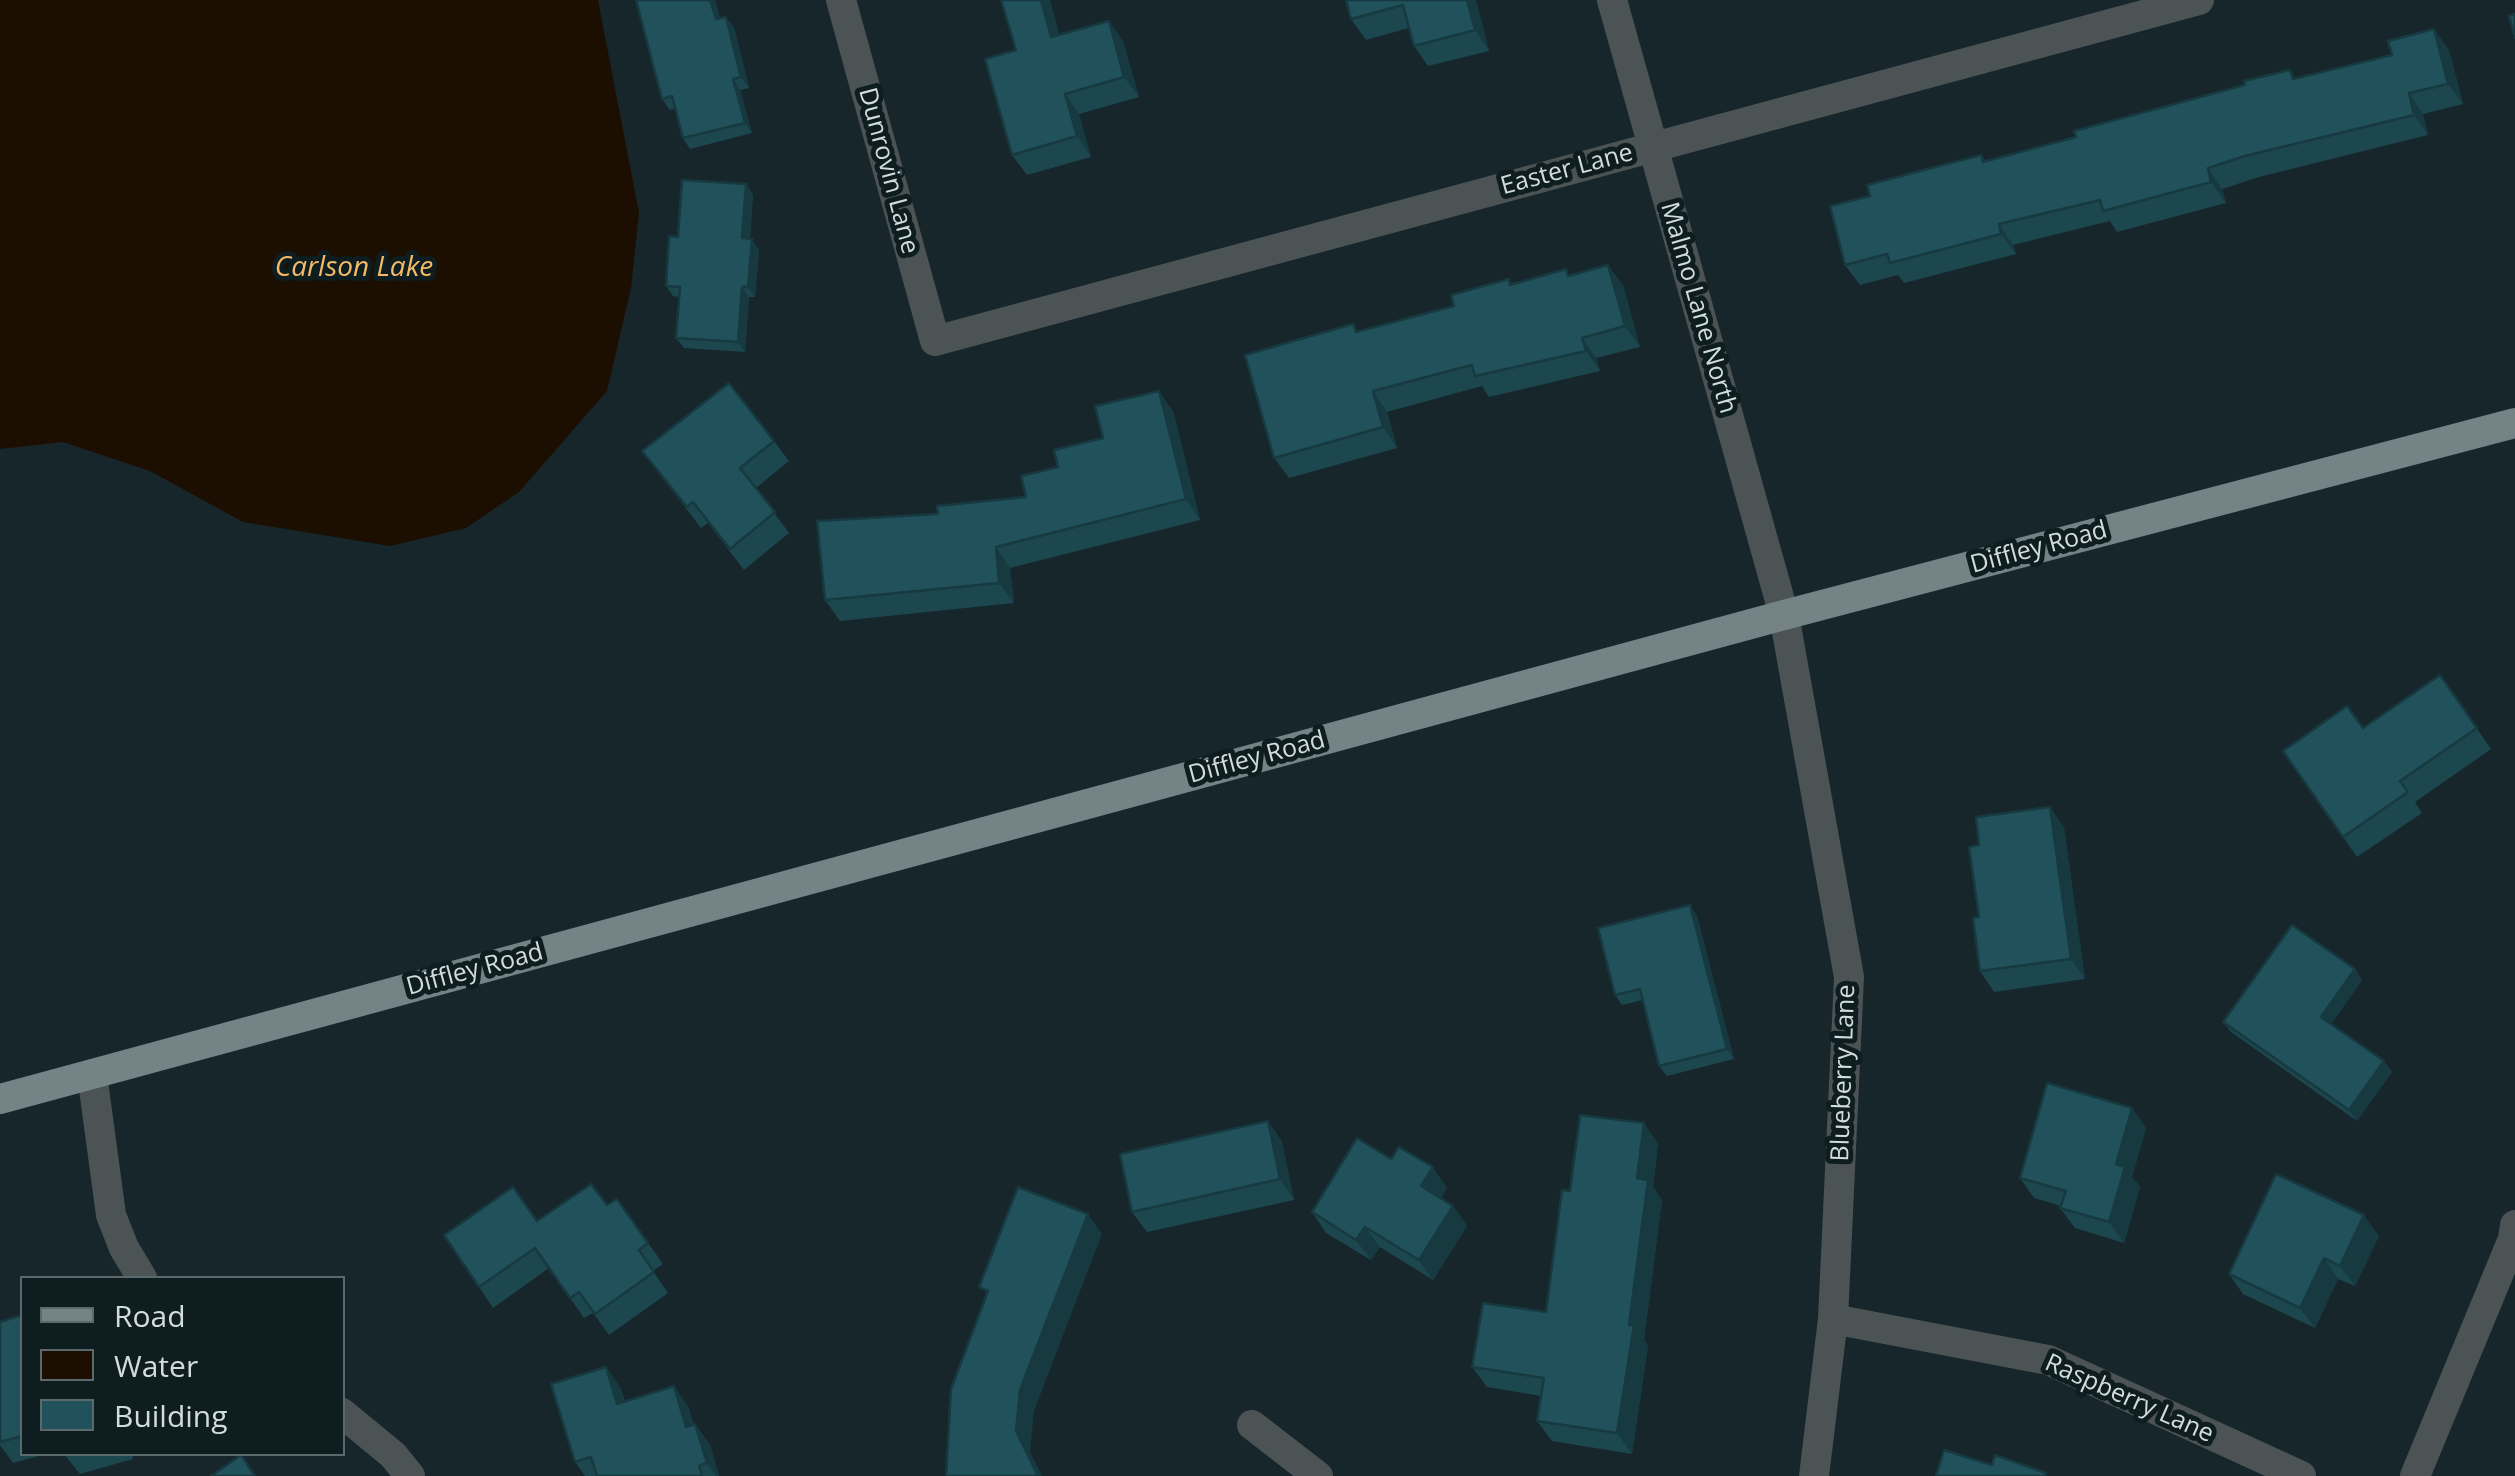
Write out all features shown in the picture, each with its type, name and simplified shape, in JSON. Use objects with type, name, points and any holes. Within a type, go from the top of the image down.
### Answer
[{"type":"main road","name":"Diffley Road","points":[[0,1099],[1784,615],[2515,422]]},
{"type":"street","name":"Dunrovin Lane","points":[[841,0],[935,341]]},
{"type":"street","name":"Malmo Lane North","points":[[1612,0],[1784,615]]},
{"type":"street","name":"Easter Lane","points":[[935,341],[2199,0]]},
{"type":"street","name":"Blueberry Lane","points":[[1784,615],[1849,977],[1834,1319],[1814,1476]]},
{"type":"street","points":[[92,1074],[111,1215],[141,1276]]},
{"type":"street","points":[[2415,1476],[2515,1226]]},
{"type":"street","name":"Raspberry Lane","points":[[1834,1319],[2048,1360],[2301,1476]]},
{"type":"street","points":[[345,1415],[392,1454],[410,1476]]},
{"type":"street","points":[[1252,1425],[1318,1476]]},
{"type":"water","name":"Carlson Lake","points":[[0,0],[598,0],[639,213],[631,288],[607,391],[519,492],[466,528],[390,546],[243,522],[150,471],[63,442],[0,449]]},
{"type":"building","points":[[636,0],[710,0],[716,19],[726,17],[741,77],[733,79],[745,123],[683,138],[672,96],[662,99]]},
{"type":"building","points":[[1001,0],[1041,0],[1051,37],[1109,21],[1124,77],[1065,94],[1077,136],[1012,155],[985,59],[1016,50]]},
{"type":"building","points":[[1346,0],[1467,0],[1475,30],[1414,46],[1403,5],[1351,19]]},
{"type":"building","points":[[2515,14],[2515,38],[2509,16]]},
{"type":"building","points":[[2434,29],[2448,84],[2409,93],[2414,115],[2245,156],[2208,168],[2211,182],[2103,211],[2100,200],[1999,224],[2001,234],[1890,263],[1887,254],[1845,265],[1830,206],[1870,196],[1867,185],[1981,155],[1983,162],[2076,137],[2074,131],[2245,85],[2244,81],[2290,70],[2293,79],[2392,55],[2388,41]]},
{"type":"building","points":[[682,180],[746,184],[742,238],[752,239],[748,287],[742,287],[738,342],[676,338],[680,287],[666,286],[669,236],[678,237]]},
{"type":"building","points":[[1608,265],[1625,326],[1582,338],[1586,351],[1475,376],[1472,365],[1373,391],[1383,427],[1274,458],[1245,355],[1353,324],[1356,332],[1454,306],[1451,295],[1509,279],[1510,285],[1566,269],[1568,276]]},
{"type":"building","points":[[729,383],[774,441],[740,468],[775,512],[730,549],[693,502],[687,507],[642,451]]},
{"type":"building","points":[[1159,391],[1186,499],[996,547],[999,583],[825,600],[817,521],[938,514],[937,506],[1026,497],[1021,476],[1058,467],[1054,450],[1103,438],[1095,406]]},
{"type":"building","points":[[2440,675],[2477,728],[2400,781],[2408,792],[2343,837],[2283,751],[2347,706],[2363,728]]},
{"type":"building","points":[[2050,807],[2071,959],[1980,971],[1973,918],[1979,917],[1969,847],[1979,845],[1976,817]]},
{"type":"building","points":[[1690,905],[1727,1049],[1659,1066],[1640,989],[1615,995],[1598,928]]},
{"type":"building","points":[[2292,925],[2355,969],[2321,1017],[2384,1061],[2349,1110],[2223,1022]]},
{"type":"building","points":[[2047,1083],[2132,1108],[2116,1164],[2125,1167],[2109,1222],[2060,1208],[2066,1191],[2020,1178]]},
{"type":"building","points":[[1580,1115],[1644,1123],[1637,1178],[1648,1180],[1629,1325],[1634,1325],[1617,1433],[1537,1421],[1544,1378],[1472,1367],[1483,1303],[1546,1312],[1562,1190],[1570,1191]]},
{"type":"building","points":[[1268,1121],[1280,1179],[1132,1212],[1120,1154]]},
{"type":"building","points":[[1357,1138],[1391,1159],[1399,1147],[1433,1167],[1421,1186],[1453,1206],[1419,1260],[1365,1227],[1356,1240],[1312,1212]]},
{"type":"building","points":[[2276,1174],[2364,1215],[2340,1266],[2324,1258],[2300,1308],[2229,1274]]},
{"type":"building","points":[[591,1184],[607,1205],[617,1199],[648,1243],[639,1250],[654,1272],[595,1314],[579,1292],[570,1298],[535,1248],[479,1287],[444,1235],[513,1187],[537,1221]]},
{"type":"building","points":[[1018,1187],[1088,1214],[1020,1390],[1016,1431],[1038,1476],[946,1476],[951,1389],[988,1291],[979,1287]]},
{"type":"building","points":[[20,1316],[20,1437],[0,1442],[0,1322]]},
{"type":"building","points":[[606,1367],[617,1404],[674,1386],[686,1427],[695,1424],[707,1463],[699,1466],[702,1476],[597,1476],[591,1457],[575,1462],[551,1384]]},
{"type":"building","points":[[1944,1450],[1992,1465],[1995,1455],[2046,1473],[1936,1476]]},
{"type":"building","points":[[242,1456],[255,1476],[211,1476]]}]
